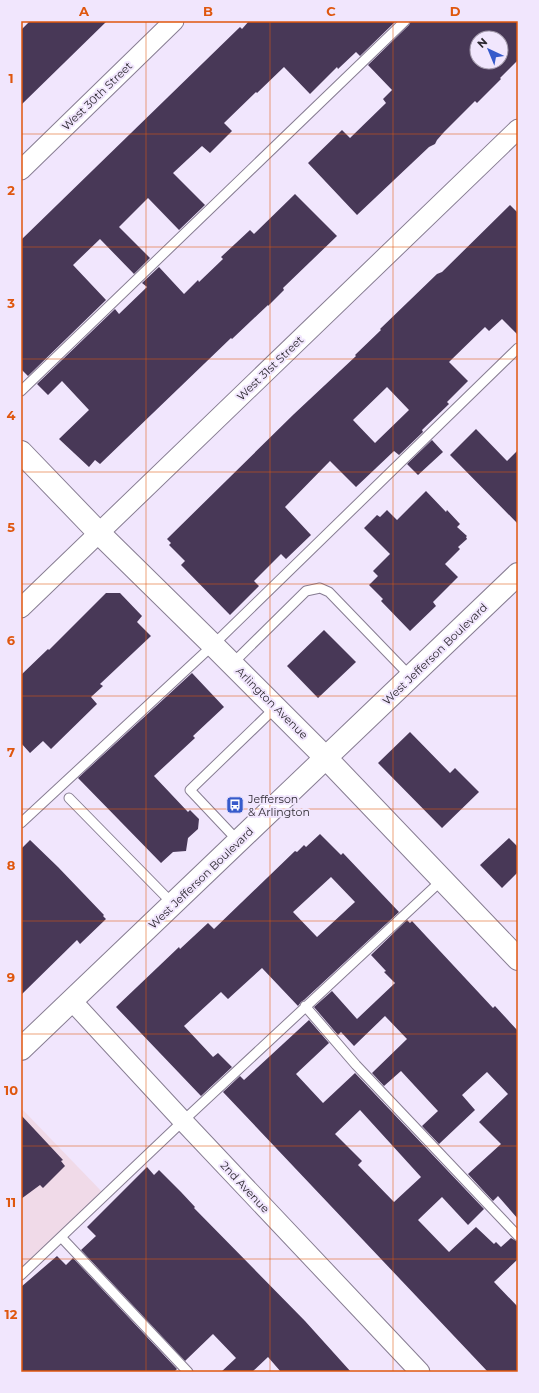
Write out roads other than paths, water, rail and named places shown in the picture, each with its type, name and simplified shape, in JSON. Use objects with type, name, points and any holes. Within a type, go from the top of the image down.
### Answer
[{"type":"main road","name":"Arlington Avenue","points":[[21,452],[99,533],[326,758],[518,959]]},
{"type":"main road","name":"West Jefferson Boulevard","points":[[21,1049],[518,574]]},
{"type":"street","name":"West 30th Street","points":[[21,170],[174,21]]},
{"type":"street","name":"West 31st Street","points":[[21,608],[518,129]]},
{"type":"street","name":"2nd Avenue","points":[[72,1001],[182,1121],[420,1372]]},
{"type":"lane","points":[[21,391],[405,21]]},
{"type":"lane","points":[[21,823],[213,645],[518,348]]},
{"type":"lane","points":[[232,664],[306,591],[320,588],[329,592],[411,677]]},
{"type":"lane","points":[[239,842],[190,790],[276,707]]},
{"type":"lane","points":[[69,798],[173,904]]},
{"type":"lane","points":[[21,1274],[182,1121],[442,880]]},
{"type":"lane","points":[[305,1006],[356,1065],[518,1236]]},
{"type":"lane","points":[[61,1237],[188,1372]]},
{"type":"place","name":"Jefferson & Arlington","points":[[235,805]]}]
